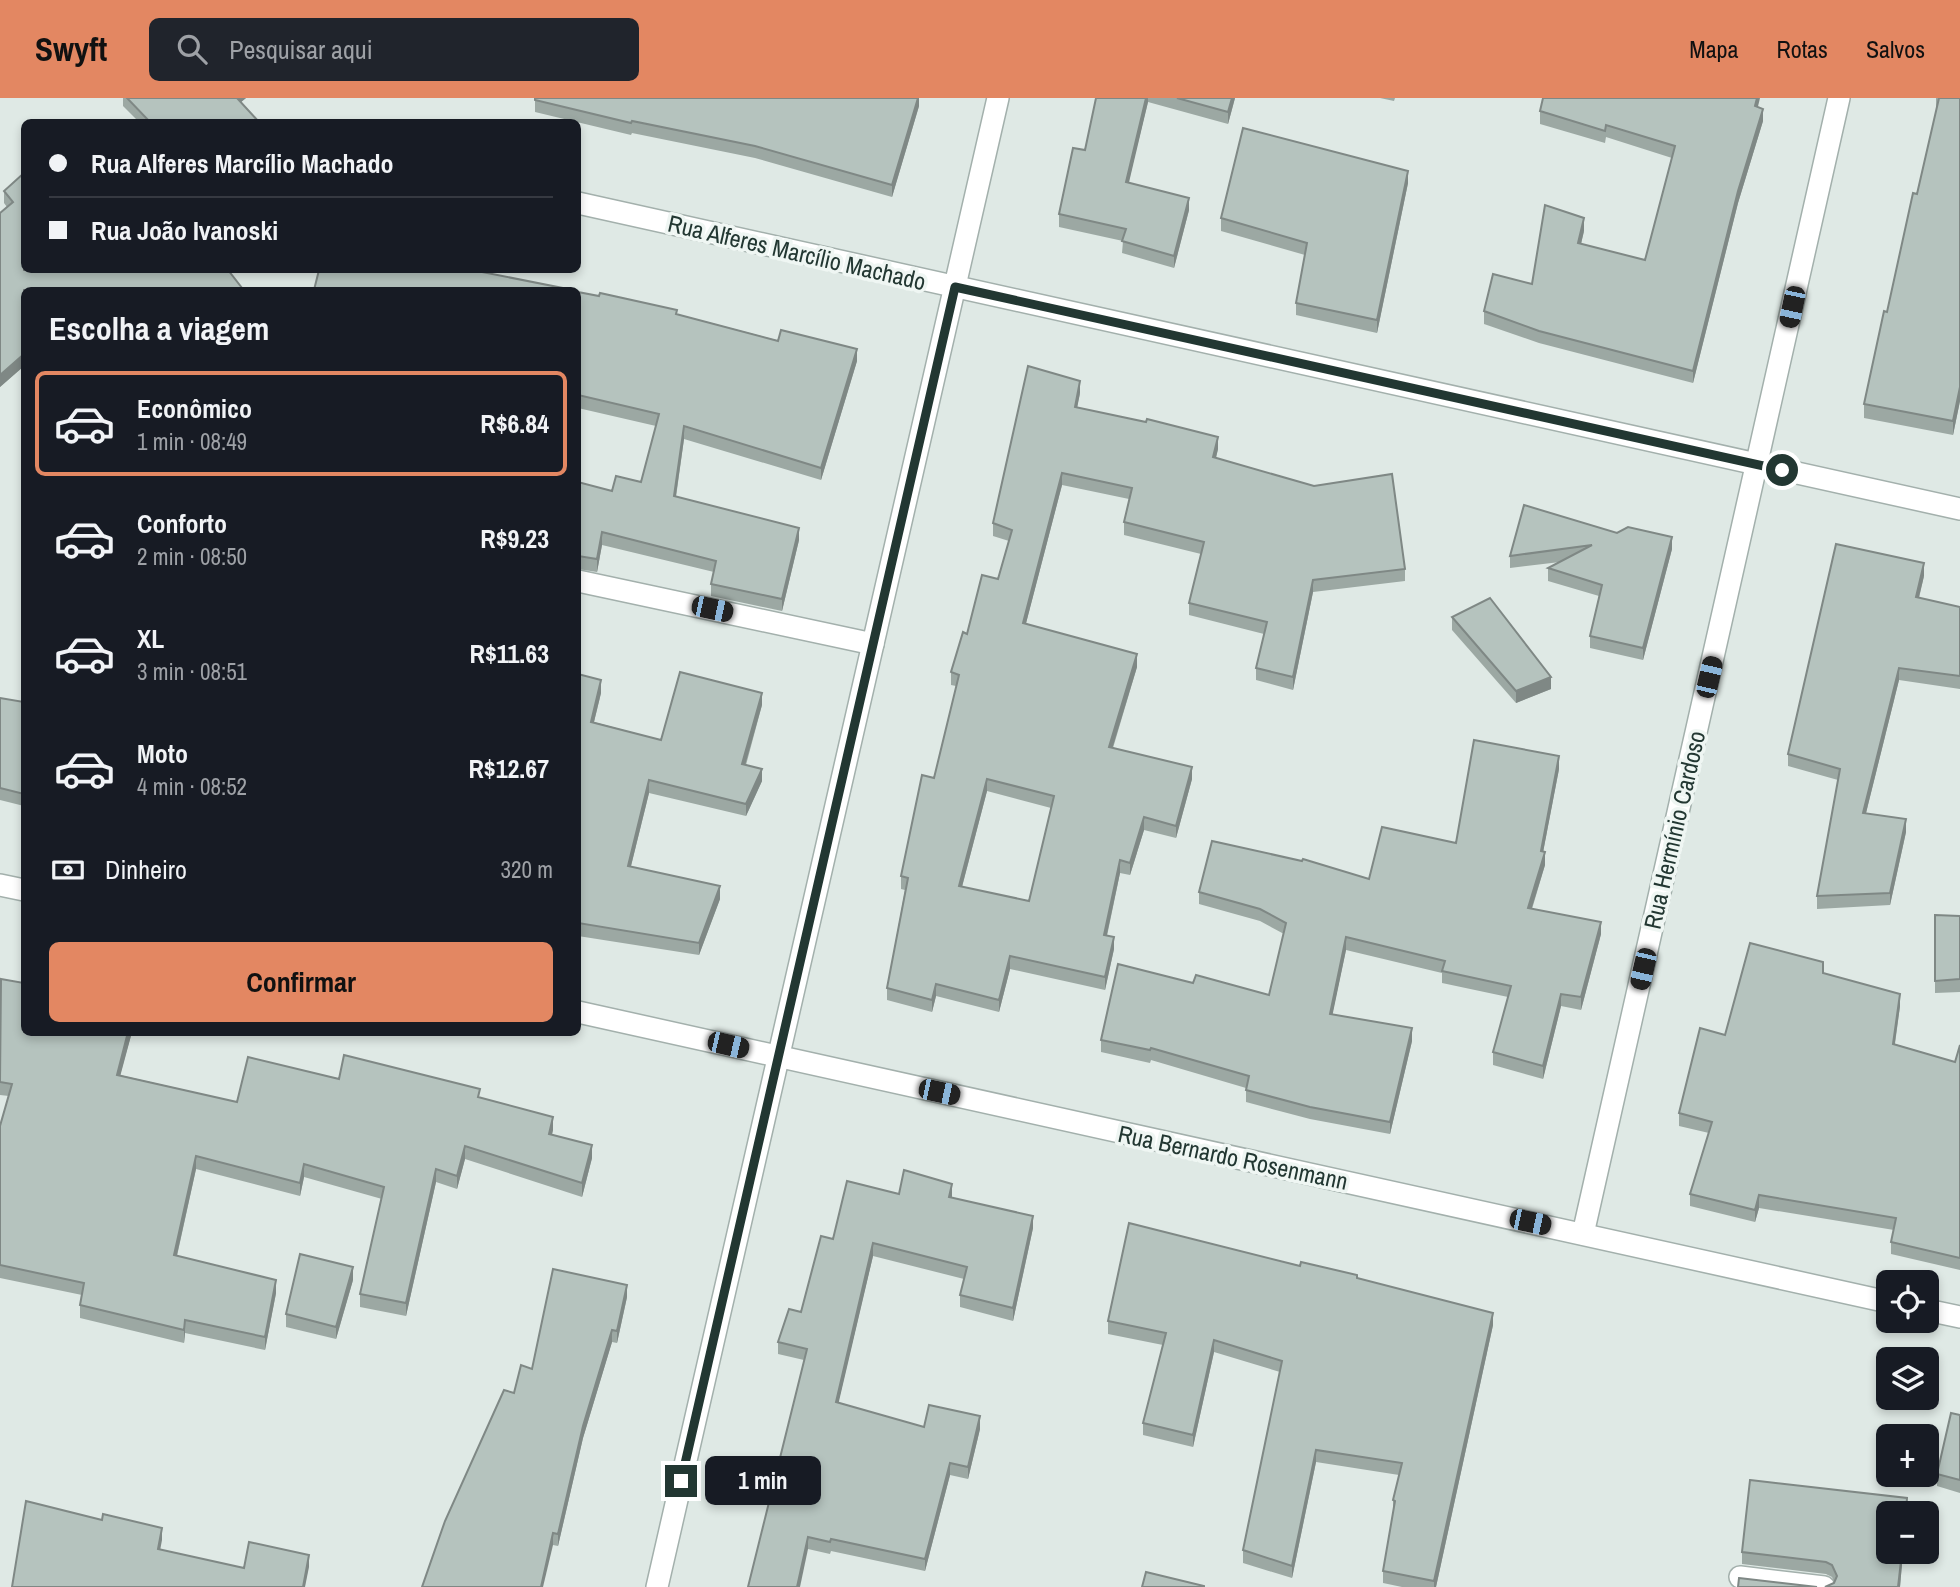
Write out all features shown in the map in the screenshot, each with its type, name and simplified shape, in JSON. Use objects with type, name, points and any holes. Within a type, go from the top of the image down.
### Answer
[{"type":"street","points":[[657,1587],[998,98]]},
{"type":"street","name":"Rua Hermínio Cardoso","points":[[1583,1234],[1839,98]]},
{"type":"street","name":"Rua Alferes Marcílio Machado","points":[[581,204],[1960,509]]},
{"type":"street","points":[[581,582],[873,644]]},
{"type":"street","points":[[0,885],[21,889]]},
{"type":"street","name":"Rua Bernardo Rosenmann","points":[[581,1013],[1876,1299]]},
{"type":"street","points":[[1939,1313],[1960,1317]]},
{"type":"street","points":[[1740,1577],[1825,1587]]},
{"type":"building","points":[[127,98],[237,98],[256,119],[147,119]]},
{"type":"building","points":[[535,98],[918,98],[892,185],[755,146],[632,121],[631,123]]},
{"type":"building","points":[[1096,98],[1146,98],[1126,182],[1189,198],[1174,256],[1122,241],[1126,229],[1059,214],[1073,148],[1085,150]]},
{"type":"building","points":[[1177,98],[1232,98],[1228,112]]},
{"type":"building","points":[[1543,98],[1757,98],[1755,106],[1763,109],[1738,191],[1693,371],[1539,331],[1484,311],[1493,274],[1532,284],[1545,205],[1584,218],[1578,243],[1645,260],[1675,146],[1606,125],[1605,131],[1540,111]]},
{"type":"building","points":[[1939,98],[1960,98],[1960,387],[1953,421],[1864,404],[1884,311],[1887,312],[1913,193],[1917,194]]},
{"type":"building","points":[[1243,128],[1408,171],[1377,320],[1296,303],[1307,243],[1221,218]]},
{"type":"building","points":[[21,176],[21,273],[230,273],[241,287],[21,287],[21,357],[0,375],[0,213],[13,202],[4,191]]},
{"type":"building","points":[[318,273],[487,273],[558,287],[315,287]]},
{"type":"building","points":[[581,293],[599,296],[600,293],[677,310],[676,314],[778,341],[781,330],[857,349],[821,468],[684,426],[674,496],[799,528],[782,599],[711,584],[716,561],[602,532],[597,559],[581,556],[581,483],[612,491],[616,476],[641,482],[659,414],[581,396]]},
{"type":"building","points":[[1028,366],[1080,381],[1075,407],[1146,422],[1147,419],[1218,437],[1213,457],[1314,486],[1392,474],[1405,569],[1313,580],[1293,677],[1256,668],[1267,622],[1189,603],[1204,542],[1124,522],[1132,488],[1062,473],[1023,623],[1137,654],[1109,747],[1192,767],[1176,826],[1144,817],[1130,863],[1120,860],[1104,935],[1114,937],[1105,977],[1010,956],[999,1000],[936,984],[932,1000],[887,988],[908,878],[901,876],[922,775],[934,778],[959,675],[951,672],[963,632],[967,634],[982,575],[998,579],[1012,530],[993,523]],"holes":[[[987,779],[1054,796],[1029,901],[959,886]]]},
{"type":"building","points":[[1524,505],[1617,533],[1628,527],[1672,537],[1643,648],[1590,636],[1602,585],[1548,568],[1592,545],[1510,556]]},
{"type":"building","points":[[1836,544],[1924,563],[1916,597],[1960,607],[1960,676],[1899,668],[1863,813],[1906,819],[1890,893],[1817,896],[1840,769],[1788,754]]},
{"type":"building","points":[[1490,598],[1551,677],[1516,691],[1452,617]]},
{"type":"building","points":[[680,672],[762,693],[742,764],[762,769],[746,804],[649,780],[628,866],[720,886],[699,943],[581,923],[581,675],[601,680],[591,722],[661,740]]},
{"type":"building","points":[[0,698],[21,702],[21,793],[0,788]]},
{"type":"building","points":[[1474,740],[1559,756],[1541,851],[1545,852],[1528,908],[1601,922],[1581,997],[1561,994],[1543,1066],[1493,1052],[1511,986],[1442,971],[1445,961],[1346,937],[1330,1014],[1412,1028],[1390,1122],[1310,1107],[1246,1090],[1249,1076],[1151,1048],[1150,1050],[1101,1040],[1118,964],[1193,983],[1196,975],[1269,995],[1286,923],[1260,909],[1199,892],[1212,841],[1302,861],[1303,859],[1369,879],[1382,827],[1456,843]]},
{"type":"building","points":[[1935,915],[1960,916],[1960,979],[1935,981]]},
{"type":"building","points":[[1750,943],[1823,962],[1823,973],[1900,994],[1893,1044],[1955,1062],[1960,1045],[1960,1258],[1891,1242],[1896,1218],[1759,1195],[1755,1210],[1690,1194],[1712,1122],[1679,1113],[1700,1028],[1725,1035]]},
{"type":"building","points":[[1,979],[21,982],[21,1036],[127,1036],[117,1075],[237,1102],[248,1057],[339,1079],[344,1055],[480,1089],[478,1097],[553,1117],[549,1134],[592,1145],[582,1183],[465,1146],[457,1176],[436,1169],[406,1303],[360,1294],[384,1187],[304,1164],[300,1183],[196,1156],[174,1255],[276,1280],[265,1337],[185,1320],[184,1330],[80,1305],[84,1283],[0,1265],[0,1126],[12,1084],[0,1082]]},
{"type":"building","points":[[904,1170],[952,1184],[949,1197],[1033,1216],[1013,1308],[960,1295],[967,1267],[873,1243],[836,1402],[924,1427],[929,1405],[980,1416],[968,1467],[950,1463],[925,1559],[831,1539],[830,1542],[808,1537],[797,1587],[748,1587],[807,1349],[778,1342],[789,1309],[801,1312],[821,1236],[833,1239],[847,1181],[899,1194]]},
{"type":"building","points":[[1129,1223],[1300,1266],[1301,1262],[1357,1275],[1357,1278],[1493,1313],[1434,1581],[1383,1571],[1395,1501],[1393,1500],[1402,1463],[1316,1450],[1292,1566],[1243,1550],[1282,1361],[1214,1340],[1193,1435],[1143,1423],[1166,1333],[1108,1321]]},
{"type":"building","points":[[300,1254],[353,1267],[336,1327],[286,1314]]},
{"type":"building","points":[[553,1269],[627,1285],[617,1331],[612,1330],[583,1426],[558,1534],[553,1533],[541,1587],[422,1587],[445,1521],[504,1390],[514,1393],[521,1365],[532,1369]]},
{"type":"building","points":[[1951,1413],[1960,1415],[1960,1480],[1939,1475]]},
{"type":"building","points":[[1750,1480],[1907,1498],[1907,1501],[1876,1501],[1876,1564],[1901,1564],[1898,1587],[1825,1587],[1834,1583],[1837,1576],[1832,1565],[1826,1562],[1742,1552]]},
{"type":"building","points":[[26,1501],[102,1520],[103,1514],[162,1528],[158,1549],[244,1568],[249,1542],[309,1555],[303,1587],[12,1587]]},
{"type":"building","points":[[1146,1572],[1204,1586],[1204,1587],[1142,1587]]},
{"type":"building","points":[[1739,1578],[1817,1587],[1738,1587]]},
{"type":"route","points":[[681,1481],[955,287],[1782,470]]}]
